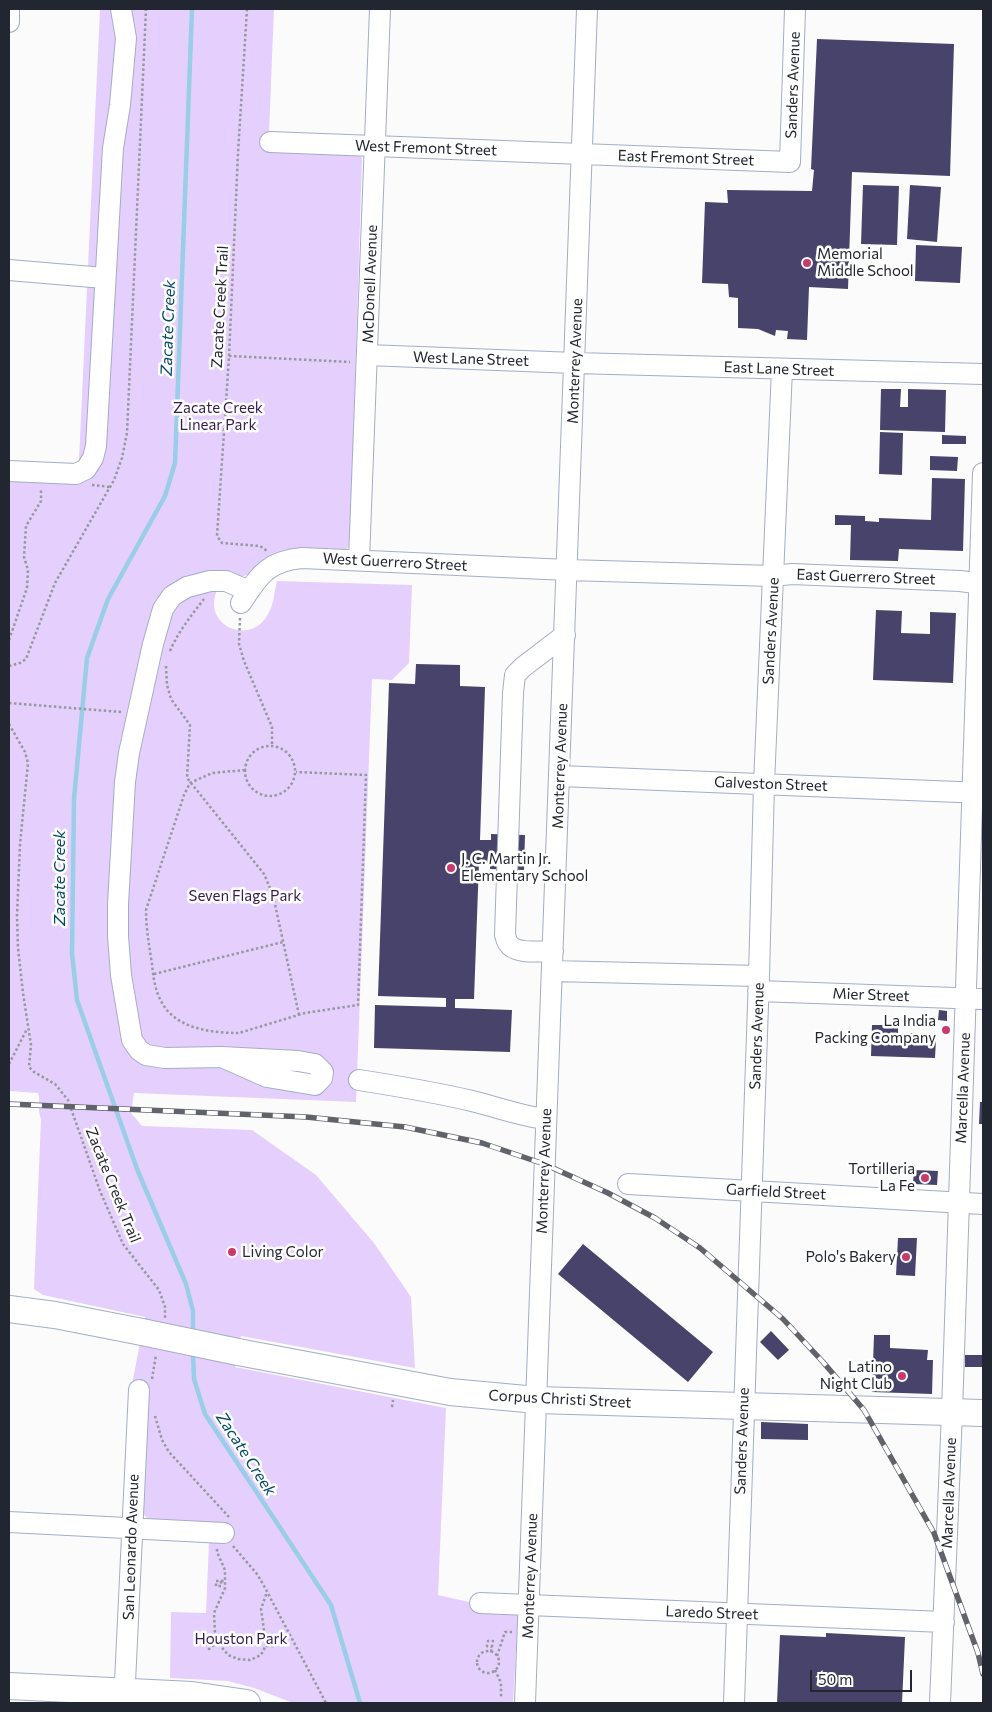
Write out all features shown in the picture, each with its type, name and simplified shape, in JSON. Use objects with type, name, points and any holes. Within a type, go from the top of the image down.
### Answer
[{"type":"main road","name":"Corpus Christi Street","points":[[9,1309],[153,1327],[238,1352],[450,1392],[537,1400],[983,1413]]},
{"type":"main road","points":[[9,1686],[125,1697],[192,1695],[247,1703]]},
{"type":"street","points":[[9,9],[9,22]]},
{"type":"street","points":[[9,471],[82,480],[93,458],[96,446],[104,278],[113,148],[120,105],[126,38],[121,9]]},
{"type":"street","name":"McDonell Avenue","points":[[359,560],[360,359],[375,146],[380,9]]},
{"type":"street","name":"Monterrey Avenue","points":[[525,1703],[588,9]]},
{"type":"street","name":"Sanders Avenue","points":[[790,162],[795,9]]},
{"type":"street","name":"West Fremont Street","points":[[270,142],[582,154]]},
{"type":"street","name":"East Fremont Street","points":[[582,154],[790,162]]},
{"type":"street","points":[[9,270],[104,278]]},
{"type":"street","name":"West Lane Street","points":[[360,359],[575,363]]},
{"type":"street","name":"East Lane Street","points":[[575,363],[983,374]]},
{"type":"street","name":"Sanders Avenue","points":[[734,1703],[764,784],[782,369]]},
{"type":"street","name":"Marcella Avenue","points":[[940,1703],[959,1203],[975,999],[983,473]]},
{"type":"street","name":"West Guerrero Street","points":[[274,564],[287,559],[302,558],[568,570]]},
{"type":"street","points":[[222,1057],[165,1058],[146,1055],[139,1050],[132,1040],[121,975],[118,936],[123,813],[129,753],[153,644],[163,609],[172,596],[187,587],[210,581],[226,581],[245,597],[258,579],[274,564]]},
{"type":"street","name":"East Guerrero Street","points":[[568,570],[773,576],[792,574],[950,580],[981,583]]},
{"type":"street","points":[[553,951],[514,949],[508,944],[505,934],[513,693],[516,675],[523,667],[565,635]]},
{"type":"street","name":"Galveston Street","points":[[560,776],[978,793]]},
{"type":"street","name":"Mier Street","points":[[552,971],[758,983],[975,999]]},
{"type":"street","points":[[359,1080],[421,1089],[474,1101],[526,1117],[546,1119]]},
{"type":"street","name":"Garfield Street","points":[[628,1184],[983,1204]]},
{"type":"street","name":"San Leonardo Avenue","points":[[125,1697],[132,1528],[145,1388]]},
{"type":"street","points":[[9,1522],[227,1534]]},
{"type":"street","name":"Laredo Street","points":[[480,1603],[944,1622]]},
{"type":"path","name":"Zacate Creek Trail","points":[[247,9],[229,356],[217,536],[222,543],[260,546],[266,551],[274,564]]},
{"type":"path","points":[[229,356],[360,359]]},
{"type":"path","points":[[82,480],[110,488]]},
{"type":"path","points":[[9,640],[27,588],[28,570],[24,557],[26,526],[40,501],[41,483]]},
{"type":"path","points":[[168,656],[177,636],[190,616],[206,598]]},
{"type":"path","points":[[239,628],[239,644],[244,661],[272,727],[272,746]]},
{"type":"path","points":[[166,662],[167,685],[171,699],[190,725],[187,778],[264,874],[273,895],[299,1015]]},
{"type":"path","points":[[9,703],[129,712]]},
{"type":"path","name":"Zacate Creek Trail","points":[[9,724],[25,752],[28,763],[20,844],[17,916],[18,948],[31,1045],[29,1067],[55,1084],[68,1100],[100,1191],[123,1244],[162,1295],[165,1307],[153,1327]]},
{"type":"path","points":[[265,746],[272,746],[282,748],[289,753],[294,760],[296,772],[293,783],[288,790],[280,795],[262,795],[254,790],[246,780],[245,770],[248,759],[254,752],[265,746]]},
{"type":"path","points":[[245,770],[212,773],[190,784],[184,795],[146,910],[146,926],[153,974],[160,1001],[171,1015],[181,1023],[209,1031],[239,1033],[299,1015],[358,1005],[366,775],[296,772]]},
{"type":"path","points":[[153,974],[283,942]]},
{"type":"path","points":[[9,1064],[28,1028]]},
{"type":"path","points":[[145,1388],[157,1353]]},
{"type":"path","points":[[154,1411],[162,1440],[169,1452],[227,1534],[234,1549],[257,1574],[261,1585],[267,1592],[326,1703]]},
{"type":"path","points":[[227,1534],[217,1552],[225,1570],[223,1581],[225,1588],[214,1613],[215,1638],[228,1655],[238,1660],[250,1660],[259,1656],[266,1646],[261,1609],[267,1592]]},
{"type":"path","points":[[501,1698],[501,1683],[496,1670],[499,1661],[497,1656],[505,1632],[514,1632]]},
{"type":"path","points":[[211,1641],[215,1638]]},
{"type":"path","points":[[491,1652],[492,1647]]},
{"type":"path","points":[[496,1670],[484,1672],[478,1664],[480,1655],[486,1652],[491,1652],[497,1656]]},
{"type":"green space","name":"Zacate Creek Linear Park","points":[[100,9],[274,9],[269,133],[359,155],[362,158],[350,542],[348,548],[344,550],[288,549],[276,552],[261,562],[249,574],[220,585],[214,599],[215,610],[220,620],[228,627],[239,630],[250,630],[260,624],[270,610],[277,581],[412,585],[409,663],[392,680],[372,679],[356,1102],[134,1093],[131,1113],[142,1126],[252,1130],[316,1175],[374,1243],[411,1297],[415,1368],[241,1336],[235,1367],[446,1408],[438,1595],[518,1613],[513,1703],[293,1703],[254,1688],[228,1681],[170,1678],[171,1612],[206,1613],[209,1541],[226,1541],[226,1524],[150,1519],[142,1512],[132,1384],[145,1317],[43,1295],[34,1289],[41,1119],[39,1096],[38,1093],[9,1091],[9,481],[78,481]]},
{"type":"building","points":[[817,39],[954,44],[950,176],[852,172],[848,289],[809,287],[807,340],[787,339],[788,331],[776,330],[775,336],[758,329],[738,328],[738,298],[729,297],[728,284],[702,283],[705,202],[728,203],[727,190],[812,191],[814,170],[811,169]]},
{"type":"building","points":[[863,185],[899,186],[897,245],[861,244]]},
{"type":"building","points":[[910,185],[941,187],[937,242],[907,239]]},
{"type":"building","points":[[916,245],[962,247],[960,283],[915,281]]},
{"type":"building","points":[[881,389],[901,389],[900,407],[908,407],[908,389],[946,390],[945,432],[880,430]]},
{"type":"building","points":[[880,432],[903,433],[902,475],[879,474]]},
{"type":"building","points":[[942,435],[966,436],[966,444],[942,444]]},
{"type":"building","points":[[930,456],[958,457],[957,471],[930,470]]},
{"type":"building","points":[[932,478],[965,479],[963,551],[899,549],[898,561],[850,560],[851,525],[835,525],[835,515],[865,516],[865,521],[879,522],[879,518],[931,520]]},
{"type":"building","points":[[876,610],[902,611],[901,633],[930,634],[930,612],[956,613],[953,683],[873,680]]},
{"type":"building","points":[[416,664],[460,665],[460,686],[485,687],[480,840],[491,840],[491,834],[525,835],[524,870],[490,869],[490,863],[479,862],[474,999],[455,999],[455,1008],[512,1010],[510,1052],[374,1048],[375,1005],[446,1007],[446,998],[378,996],[389,683],[415,684]]},
{"type":"building","points":[[939,1010],[947,1011],[947,1021],[938,1020]]},
{"type":"building","points":[[872,1025],[898,1025],[898,1033],[919,1033],[919,1039],[936,1039],[935,1058],[871,1056]]},
{"type":"building","points":[[980,1102],[983,1102],[983,1124],[979,1124]]},
{"type":"building","name":"Tortilleria La Fe","points":[[914,1170],[938,1171],[937,1185],[913,1184]]},
{"type":"building","name":"Polo's Bakery","points":[[898,1238],[917,1238],[915,1276],[896,1275]]},
{"type":"building","points":[[583,1244],[713,1352],[688,1382],[558,1274]]},
{"type":"building","points":[[771,1331],[789,1350],[778,1360],[760,1342]]},
{"type":"building","name":"Latino Night Club","points":[[874,1335],[890,1335],[890,1348],[928,1350],[927,1360],[933,1360],[932,1394],[872,1392]]},
{"type":"building","points":[[965,1355],[983,1355],[983,1367],[965,1367]]},
{"type":"building","points":[[761,1422],[808,1424],[808,1440],[761,1439]]},
{"type":"building","points":[[826,1633],[905,1637],[902,1703],[777,1703],[780,1635],[826,1637]]},
{"type":"waterway","name":"Zacate Creek","points":[[192,9],[175,463],[165,496],[108,599],[87,658],[74,799],[72,953],[77,1000],[137,1169],[186,1284],[193,1311],[193,1333]]},
{"type":"waterway","name":"Zacate Creek","points":[[193,1351],[194,1379],[205,1414],[331,1605],[360,1703]]},
{"type":"railway","points":[[9,1104],[306,1117],[405,1127],[482,1143],[544,1164],[608,1193],[655,1218],[700,1248],[783,1319],[864,1410],[934,1533],[978,1653],[983,1674]]},
{"type":"place","name":"Memorial Middle School","points":[[807,263]]},
{"type":"place","name":"J. C. Martin Jr. Elementary School","points":[[451,868]]},
{"type":"place","name":"La India Packing Company","points":[[946,1030]]},
{"type":"place","name":"Tortilleria La Fe","points":[[925,1178]]},
{"type":"place","name":"Living Color","points":[[232,1252]]},
{"type":"place","name":"Polo's Bakery","points":[[906,1257]]},
{"type":"place","name":"Latino Night Club","points":[[902,1376]]},
{"type":"park label","name":"Seven Flags Park","points":[[245,896]]},
{"type":"park label","name":"Houston Park","points":[[241,1639]]}]
